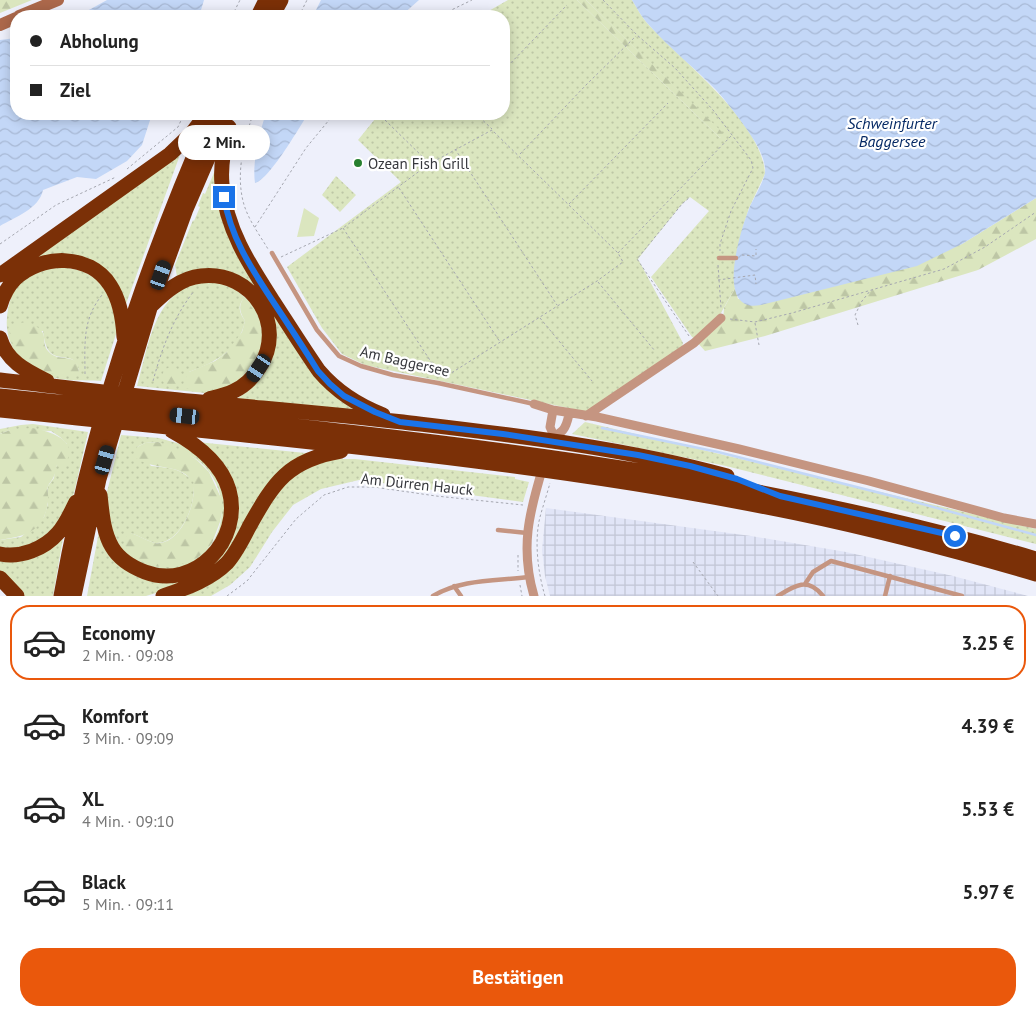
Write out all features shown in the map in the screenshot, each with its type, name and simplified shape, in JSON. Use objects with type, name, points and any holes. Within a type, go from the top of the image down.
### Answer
[{"type":"highway","points":[[0,275],[170,154],[192,133],[202,120]]},
{"type":"highway","points":[[61,596],[96,438],[124,344],[158,245],[210,120]]},
{"type":"highway","points":[[74,596],[99,479],[150,308],[186,209],[224,120]]},
{"type":"highway","points":[[231,120],[222,160],[222,182],[226,212],[233,233],[245,257],[318,371],[330,384],[359,404],[400,422]]},
{"type":"highway","points":[[0,306],[6,291],[14,279],[43,262],[58,259],[82,264],[93,269],[110,285],[121,310],[124,344]]},
{"type":"highway","points":[[150,308],[172,287],[186,280],[205,276],[229,279],[242,285],[258,300],[268,318],[269,345],[265,360],[253,377],[235,391],[199,402],[166,417]]},
{"type":"highway","points":[[0,338],[7,354],[13,361],[33,375],[54,401]]},
{"type":"highway","points":[[0,380],[54,401],[166,417],[431,441],[812,517],[914,540],[1036,574]]},
{"type":"highway","points":[[0,396],[54,401],[166,417],[359,448],[521,460]]},
{"type":"highway","points":[[0,410],[54,401]]},
{"type":"highway","points":[[0,421],[21,416],[54,401]]},
{"type":"highway","points":[[199,402],[400,422],[579,445],[690,466],[737,479],[780,496]]},
{"type":"highway","points":[[99,479],[105,531],[111,546],[127,563],[152,574],[165,576],[181,574],[196,568],[212,557],[220,548],[229,528],[232,512],[229,490],[214,462],[188,440],[166,417]]},
{"type":"highway","points":[[163,596],[211,576],[228,562],[262,504],[279,481],[292,468],[311,458],[359,448]]},
{"type":"highway","points":[[572,468],[688,478],[780,496],[936,532],[1036,559]]},
{"type":"highway","points":[[0,554],[9,556],[28,553],[46,544],[58,533],[84,487]]},
{"type":"highway","points":[[0,578],[17,596]]},
{"type":"main road","points":[[34,10],[58,0]]},
{"type":"street","points":[[586,416],[694,343],[721,318]]},
{"type":"street","name":"Am Baggersee","points":[[534,404],[569,414],[740,449],[1004,518],[1036,524]]},
{"type":"street","points":[[553,410],[550,427],[554,436]]},
{"type":"street","points":[[534,596],[528,577],[527,533],[531,506],[554,436],[568,422],[569,414]]},
{"type":"lane","name":"Am Baggersee","points":[[272,253],[318,330],[335,352],[349,362],[393,375],[534,404]]},
{"type":"lane","points":[[719,258],[736,256]]},
{"type":"lane","points":[[498,530],[527,533]]},
{"type":"lane","points":[[806,584],[813,572],[831,561],[962,596]]},
{"type":"lane","points":[[885,596],[890,576]]},
{"type":"lane","points":[[433,596],[454,586],[528,577]]},
{"type":"lane","points":[[778,596],[793,586],[806,584],[817,589],[823,596]]},
{"type":"lane","points":[[454,586],[461,596]]},
{"type":"path","points":[[451,10],[472,0]]},
{"type":"path","points":[[603,0],[636,35],[674,68],[713,110],[751,160],[753,168],[730,211],[720,244],[718,280],[721,318],[755,322],[944,269],[985,247],[1036,212]]},
{"type":"path","points":[[510,64],[568,5]]},
{"type":"path","points":[[519,155],[636,35]]},
{"type":"path","points":[[568,204],[668,103]]},
{"type":"path","points":[[126,170],[178,127],[181,120]]},
{"type":"path","points":[[251,120],[242,160],[243,202],[255,227],[272,253]]},
{"type":"path","points":[[255,227],[306,148],[329,120]]},
{"type":"path","points":[[385,120],[429,164]]},
{"type":"path","points":[[343,228],[442,379],[597,281],[623,262],[618,253],[482,120]]},
{"type":"path","points":[[276,260],[343,228],[429,164],[492,130]]},
{"type":"path","points":[[618,253],[732,135]]},
{"type":"path","points":[[456,149],[558,306]]},
{"type":"path","points":[[0,244],[56,205],[119,176]]},
{"type":"path","points":[[398,187],[500,342]]},
{"type":"path","points":[[690,197],[682,204],[638,259],[694,343]]},
{"type":"path","points":[[736,256],[756,256],[756,249]]},
{"type":"path","points":[[718,280],[755,275],[756,284]]},
{"type":"path","points":[[153,381],[166,339],[176,317],[205,276]]},
{"type":"path","points":[[597,281],[655,351]]},
{"type":"path","points":[[85,374],[86,325],[92,308],[110,285]]},
{"type":"path","points":[[858,325],[855,315],[862,301],[871,290]]},
{"type":"path","points":[[540,317],[592,381]]},
{"type":"path","points":[[755,322],[759,345]]},
{"type":"path","points":[[545,596],[539,563],[538,540],[539,519],[550,482]]},
{"type":"path","name":"Am Dürren Hauck","points":[[226,596],[246,581],[296,519],[324,495],[348,487],[374,487],[531,506]]},
{"type":"path","points":[[693,562],[718,596]]},
{"type":"shaded area","points":[[546,508],[751,536],[846,552],[953,576],[1028,596],[550,596],[542,550]]},
{"type":"green space","points":[[0,0],[32,0],[0,13]]},
{"type":"green space","points":[[508,0],[577,0],[720,138],[722,133],[586,0],[632,0],[646,22],[700,74],[736,114],[751,135],[761,155],[765,174],[749,208],[743,227],[736,258],[735,288],[717,320],[694,338],[692,337],[651,277],[709,211],[690,197],[682,204],[638,259],[683,343],[681,350],[587,412],[365,365],[342,354],[322,328],[287,267],[401,182],[358,140],[374,120],[510,120],[510,10],[490,10]]},
{"type":"green space","points":[[577,0],[586,0],[723,133],[720,138]]},
{"type":"green space","points":[[181,152],[126,304],[100,269],[28,263]]},
{"type":"green space","points":[[216,168],[260,291],[364,413],[239,400],[238,398],[253,387],[275,342],[245,281],[177,277],[175,265],[200,207],[198,206],[203,193],[205,194]]},
{"type":"green space","points":[[336,176],[356,195],[340,212],[322,195]]},
{"type":"green space","points":[[1036,198],[1036,239],[978,270],[765,336],[705,351],[696,341],[723,322],[724,308],[735,288],[738,299],[962,244]]},
{"type":"green space","points":[[304,208],[319,218],[314,236],[297,237]]},
{"type":"green space","points":[[58,266],[83,271],[95,278],[112,298],[117,331],[101,381],[55,378],[41,373],[21,359],[14,350],[10,340],[7,330],[8,307],[16,288],[31,273]],"holes":[[[9,330],[43,331],[49,351],[57,356],[75,361],[79,372]]]},
{"type":"green space","points":[[209,281],[229,284],[259,309],[264,348],[252,366],[240,384],[205,393],[137,386],[148,344],[158,317],[165,305],[175,295],[194,284]],"holes":[[[243,299],[252,366],[232,385],[189,372],[225,354],[238,340],[245,321],[240,310]]]},
{"type":"green space","points":[[243,299],[251,307],[261,325],[260,345],[251,365],[235,382],[224,388],[206,390],[183,388],[184,381],[189,372],[215,361],[226,353],[242,332],[245,321],[240,305]]},
{"type":"green space","points":[[26,322],[40,329],[43,333],[46,349],[50,353],[54,356],[72,359],[76,362],[79,372],[77,375],[49,373],[34,366],[21,355],[12,341],[10,325]]},
{"type":"green space","points":[[172,367],[179,370],[182,377],[179,384],[172,387],[165,384],[162,377],[165,370]]},
{"type":"green space","points":[[585,422],[1036,529],[1036,544],[726,466],[572,434]]},
{"type":"green space","points":[[33,424],[88,432],[74,493],[63,519],[31,548],[0,550],[0,540],[21,537],[44,517],[48,504],[48,486],[54,478],[55,469],[67,444],[51,431],[10,430],[0,434],[0,429]]},
{"type":"green space","points":[[32,428],[61,438],[69,449],[69,456],[65,464],[57,465],[48,486],[46,512],[38,526],[32,531],[17,537],[0,540],[0,434],[10,430]]},
{"type":"green space","points":[[121,435],[159,438],[187,446],[197,453],[223,486],[227,519],[210,554],[175,572],[139,567],[114,545],[106,496]],"holes":[[[158,442],[185,453],[200,462],[214,479],[221,500],[221,522],[217,533],[208,548],[192,561],[130,533],[155,543],[170,539],[181,528],[192,505],[194,482],[175,469],[151,466],[137,447],[145,443]]]},
{"type":"green space","points":[[158,442],[184,451],[198,461],[209,472],[222,500],[220,522],[212,543],[204,553],[192,561],[169,567],[152,566],[133,557],[124,545],[125,538],[130,533],[155,543],[163,543],[170,540],[181,528],[192,505],[194,483],[185,474],[174,469],[149,464],[136,458],[135,452],[137,447],[145,443]]},
{"type":"green space","points":[[197,442],[315,454],[309,457],[217,564],[179,586],[146,596],[87,596],[99,531],[120,561],[192,574],[234,511]]},
{"type":"green space","points":[[331,459],[355,459],[515,477],[515,479],[529,482],[523,502],[359,480],[321,489],[293,505],[272,532],[250,567],[230,585],[211,596],[177,596],[208,583],[279,491],[296,474]]},
{"type":"green space","points":[[63,538],[53,596],[21,596],[0,574],[0,558]]},
{"type":"water","points":[[107,0],[204,0],[201,10],[89,10]]},
{"type":"water","points":[[321,0],[419,0],[408,10],[316,10]]},
{"type":"water","name":"Schweinfurter Baggersee","points":[[632,0],[1036,0],[1036,198],[962,244],[917,266],[761,305],[747,305],[738,297],[734,285],[734,269],[740,235],[751,204],[764,177],[765,168],[762,156],[757,144],[724,99],[657,34],[644,19]]},
{"type":"water","points":[[10,39],[10,120],[150,120],[142,145],[127,161],[96,179],[77,177],[43,190],[41,197],[32,207],[0,226],[0,40]]},
{"type":"water","points":[[264,120],[304,120],[276,164],[261,180],[255,183],[254,167]]},
{"type":"waterway","points":[[602,428],[718,452],[1036,535]]},
{"type":"place","name":"Ozean Fish Grill","points":[[358,163]]},
{"type":"route","points":[[224,197],[226,212],[233,233],[245,257],[318,371],[344,396],[375,412],[400,422],[503,434],[638,455],[690,466],[737,479],[780,496],[955,536]]}]
